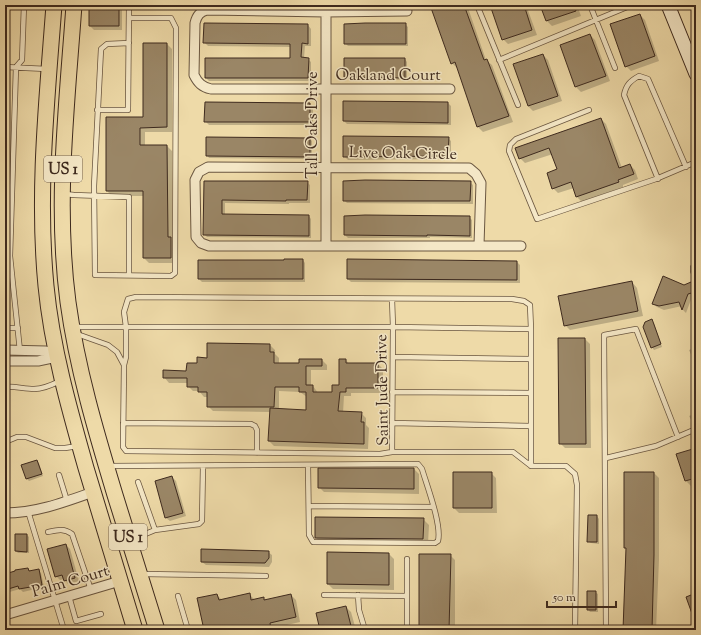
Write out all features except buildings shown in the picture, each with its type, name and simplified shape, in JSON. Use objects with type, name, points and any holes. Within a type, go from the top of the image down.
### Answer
[{"type":"main road","name":"US 1","points":[[54,5],[49,69],[42,219],[46,288],[62,380],[93,492],[135,630]]},
{"type":"main road","name":"US 1","points":[[74,5],[62,193],[65,271],[73,330],[82,378],[106,466],[157,630]]},
{"type":"main road","points":[[44,160],[52,183],[62,193]]},
{"type":"main road","points":[[50,314],[66,330],[73,330]]},
{"type":"main road","points":[[57,357],[68,360],[82,378]]},
{"type":"main road","points":[[111,551],[139,574]]},
{"type":"main road","points":[[120,581],[135,591],[150,608]]},
{"type":"street","points":[[668,5],[696,74]]},
{"type":"street","points":[[326,8],[407,11]]},
{"type":"street","name":"Oakland Court","points":[[326,8],[207,10],[201,12],[196,18],[195,23],[194,75],[197,82],[203,88],[210,89],[450,89]]},
{"type":"street","name":"Tall Oaks Drive","points":[[326,8],[326,246]]},
{"type":"street","points":[[327,167],[208,167],[199,172],[195,180],[196,236],[201,243],[209,246],[522,246]]},
{"type":"street","name":"Live Oak Circle","points":[[327,167],[469,168],[476,174],[481,183],[479,245]]},
{"type":"street","points":[[5,350],[46,351],[57,357]]},
{"type":"street","points":[[5,361],[38,361],[57,357]]},
{"type":"street","points":[[5,513],[28,512],[93,492]]},
{"type":"street","name":"Palm Court","points":[[5,615],[120,581]]},
{"type":"lane","points":[[19,361],[20,350],[10,256],[16,67],[22,60],[24,5]]},
{"type":"lane","points":[[97,110],[128,110],[129,5]]},
{"type":"lane","points":[[477,5],[518,105]]},
{"type":"lane","points":[[590,5],[615,68]]},
{"type":"lane","points":[[499,60],[632,5]]},
{"type":"lane","points":[[129,18],[171,18],[176,28],[175,273],[171,276],[95,275],[93,196],[101,49],[107,44],[129,43]]},
{"type":"lane","points":[[5,67],[49,69]]},
{"type":"lane","points":[[658,179],[624,95],[630,80],[639,76],[648,79],[686,167]]},
{"type":"lane","points":[[589,110],[516,139],[510,145],[509,151],[538,220],[658,179],[696,162]]},
{"type":"lane","points":[[62,193],[74,195],[129,197],[129,275]]},
{"type":"lane","points":[[696,264],[693,266],[696,279]]},
{"type":"lane","points":[[392,452],[380,454],[126,451],[123,447],[124,365],[126,357],[126,327],[124,312],[128,299],[136,297],[512,299],[524,301],[530,305],[531,466],[566,466],[575,474],[577,485],[575,630]]},
{"type":"lane","points":[[392,298],[393,327],[531,328]]},
{"type":"lane","name":"Saint Jude Drive","points":[[73,330],[126,327],[393,327],[392,452],[513,452],[531,466]]},
{"type":"lane","points":[[5,328],[18,328]]},
{"type":"lane","points":[[606,630],[604,335],[636,328],[678,437]]},
{"type":"lane","points":[[73,330],[84,338],[108,344],[117,352],[124,365]]},
{"type":"lane","points":[[393,357],[531,359]]},
{"type":"lane","points":[[5,386],[36,389],[62,380]]},
{"type":"lane","points":[[392,392],[531,393]]},
{"type":"lane","points":[[123,423],[252,424],[257,430],[257,453]]},
{"type":"lane","points":[[392,423],[531,426]]},
{"type":"lane","points":[[606,458],[656,446],[696,429]]},
{"type":"lane","points":[[5,442],[26,437],[55,448],[80,446]]},
{"type":"lane","points":[[106,466],[418,464],[422,468],[433,507],[439,535],[438,541],[435,543],[313,542],[309,535],[308,465]]},
{"type":"lane","points":[[129,540],[155,530],[199,524],[202,521],[203,466]]},
{"type":"lane","points":[[59,475],[67,501]]},
{"type":"lane","points":[[138,482],[155,530]]},
{"type":"lane","points":[[309,506],[433,507]]},
{"type":"lane","points":[[28,512],[64,630]]},
{"type":"lane","points":[[48,532],[59,529],[68,531],[72,534],[91,590]]},
{"type":"lane","points":[[407,559],[407,630]]},
{"type":"lane","points":[[139,574],[266,576]]},
{"type":"lane","points":[[324,594],[407,596]]},
{"type":"lane","points":[[358,595],[359,610],[365,630]]},
{"type":"lane","points":[[69,596],[76,621],[101,614]]},
{"type":"lane","points":[[178,596],[188,630]]}]
